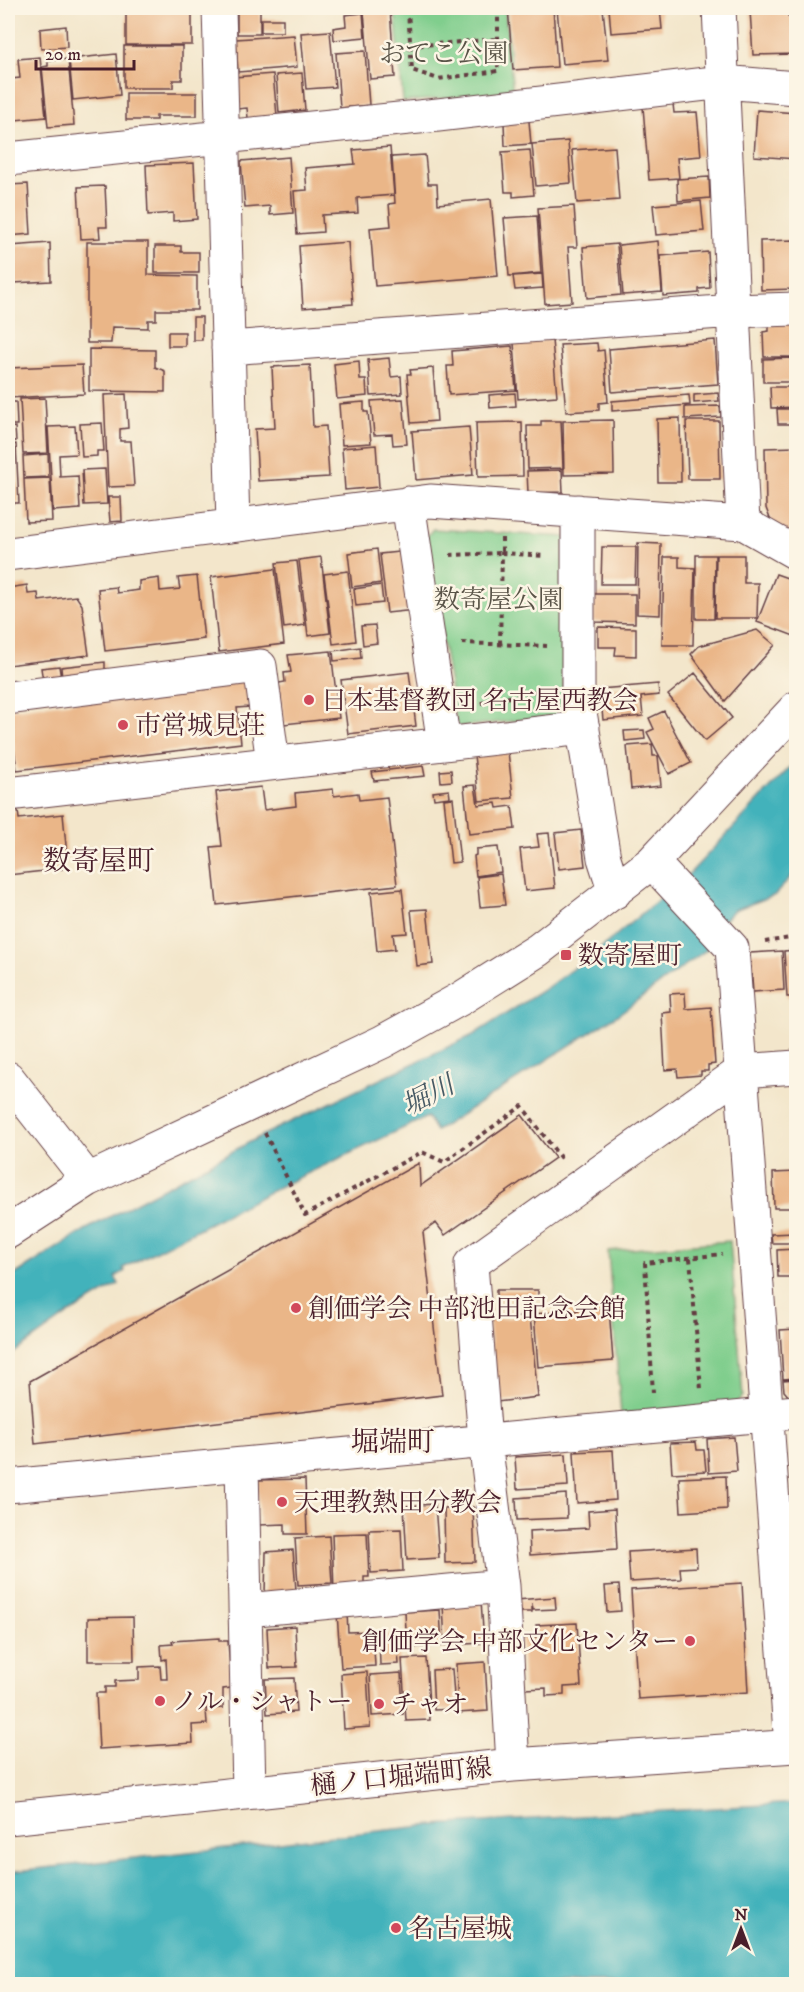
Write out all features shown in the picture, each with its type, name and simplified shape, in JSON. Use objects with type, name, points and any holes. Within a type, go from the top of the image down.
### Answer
[{"type":"street","points":[[219,8],[233,525]]},
{"type":"street","points":[[719,8],[743,523]]},
{"type":"street","points":[[8,159],[723,82],[796,88]]},
{"type":"street","points":[[228,348],[734,311],[796,309]]},
{"type":"street","points":[[8,554],[430,501],[743,523],[796,553]]},
{"type":"street","points":[[408,503],[444,744]]},
{"type":"street","points":[[578,511],[578,700],[604,858],[615,892]]},
{"type":"street","points":[[8,698],[260,666],[273,763]]},
{"type":"street","points":[[8,1232],[88,1180],[382,1042],[460,999],[538,950],[615,892],[662,872],[796,708]]},
{"type":"street","points":[[8,794],[583,728]]},
{"type":"street","points":[[662,872],[732,948],[742,1071],[782,1414],[794,1746]]},
{"type":"street","points":[[513,1765],[503,1586],[485,1441],[471,1264],[742,1071],[796,1067]]},
{"type":"street","points":[[8,1078],[88,1180]]},
{"type":"street","points":[[8,1486],[782,1414]]},
{"type":"street","points":[[242,1465],[249,1792]]},
{"type":"street","points":[[246,1610],[503,1586]]},
{"type":"street","name":"樋ノ口堀端町線","points":[[8,1818],[513,1765],[794,1746]]},
{"type":"path","points":[[446,8],[408,11],[412,70],[438,79],[498,71],[498,8]]},
{"type":"path","points":[[410,46],[498,39]]},
{"type":"path","points":[[500,644],[501,506]]},
{"type":"path","points":[[448,566],[448,555],[502,553]]},
{"type":"path","points":[[452,643],[547,646]]},
{"type":"path","points":[[466,706],[542,690]]},
{"type":"path","points":[[263,1129],[305,1215],[422,1152],[444,1162],[522,1106],[581,1184]]},
{"type":"path","points":[[656,1427],[645,1263],[724,1254],[725,1264]]},
{"type":"path","points":[[690,1258],[701,1394]]},
{"type":"green space","name":"おてこ公園","points":[[505,8],[513,92],[403,102],[395,10]]},
{"type":"green space","name":"数寄屋公園","points":[[433,529],[566,537],[563,713],[559,716],[457,727],[425,538]]},
{"type":"green space","points":[[730,1241],[743,1396],[734,1406],[621,1415],[608,1251]]},
{"type":"water","name":"堀川","points":[[796,761],[796,871],[775,895],[734,910],[724,920],[706,950],[616,1016],[436,1131],[427,1117],[283,1185],[123,1268],[125,1271],[115,1277],[119,1284],[70,1313],[8,1357],[8,1279],[85,1230],[263,1135],[473,1035],[545,989],[602,947],[691,872]]},
{"type":"water","points":[[796,1803],[796,1984],[8,1984],[8,1872],[433,1825]]},
{"type":"building","points":[[132,8],[192,8],[192,45],[126,45],[126,13],[132,13]]},
{"type":"building","points":[[237,8],[260,8],[260,34],[237,34]]},
{"type":"building","points":[[508,8],[553,8],[557,67],[513,70]]},
{"type":"building","points":[[557,8],[603,8],[608,60],[562,64]]},
{"type":"building","points":[[609,8],[660,8],[662,29],[611,33]]},
{"type":"building","points":[[788,9],[788,16],[796,16],[796,54],[753,55],[750,11]]},
{"type":"building","points":[[390,10],[395,77],[370,79],[364,12]]},
{"type":"building","points":[[363,13],[365,37],[334,40],[333,28],[346,26],[345,15]]},
{"type":"building","points":[[261,19],[283,19],[283,32],[261,32]]},
{"type":"building","points":[[66,26],[67,47],[41,49],[40,29]]},
{"type":"building","points":[[330,31],[335,87],[306,89],[301,33]]},
{"type":"building","points":[[294,35],[297,67],[238,72],[236,39]]},
{"type":"building","points":[[124,46],[182,46],[182,80],[173,80],[173,88],[124,88]]},
{"type":"building","points":[[365,51],[369,105],[340,108],[336,53]]},
{"type":"building","points":[[116,54],[120,95],[73,100],[69,59]]},
{"type":"building","points":[[40,57],[46,117],[15,120],[11,79],[20,78],[18,59]]},
{"type":"building","points":[[68,59],[74,125],[48,127],[42,67],[48,66],[48,61]]},
{"type":"building","points":[[302,73],[305,110],[279,113],[276,75]]},
{"type":"building","points":[[273,74],[277,116],[248,118],[247,108],[237,109],[234,77]]},
{"type":"building","points":[[8,80],[14,129],[8,130]]},
{"type":"building","points":[[126,93],[197,93],[197,116],[156,116],[156,120],[126,120]]},
{"type":"building","points":[[673,104],[674,113],[697,112],[701,156],[677,158],[679,178],[649,180],[643,107]]},
{"type":"building","points":[[757,110],[796,113],[796,159],[754,156]]},
{"type":"building","points":[[529,121],[531,144],[505,146],[504,123]]},
{"type":"building","points":[[568,141],[571,183],[536,186],[532,144]]},
{"type":"building","points":[[390,147],[394,195],[357,198],[358,213],[322,215],[323,232],[297,234],[294,191],[307,190],[305,168],[355,164],[353,150]]},
{"type":"building","points":[[615,147],[619,200],[577,203],[572,150]]},
{"type":"building","points":[[530,150],[534,195],[513,197],[513,192],[505,192],[502,152]]},
{"type":"building","points":[[425,155],[428,184],[437,184],[438,204],[491,199],[498,276],[375,286],[370,228],[391,226],[389,204],[395,203],[392,157]]},
{"type":"building","points":[[289,157],[293,213],[270,215],[270,206],[245,208],[241,161]]},
{"type":"building","points":[[194,163],[197,219],[173,221],[173,213],[148,215],[146,165]]},
{"type":"building","points":[[709,177],[710,198],[678,201],[677,179]]},
{"type":"building","points":[[28,184],[31,234],[8,236],[8,185]]},
{"type":"building","points":[[105,186],[107,227],[99,227],[100,238],[81,239],[78,187]]},
{"type":"building","points":[[701,201],[704,231],[656,235],[653,205]]},
{"type":"building","points":[[574,206],[577,247],[568,247],[572,302],[545,304],[538,208]]},
{"type":"building","points":[[537,216],[541,273],[509,276],[504,218]]},
{"type":"building","points":[[796,240],[796,289],[761,290],[760,241]]},
{"type":"building","points":[[658,241],[662,292],[623,295],[619,245]]},
{"type":"building","points":[[87,242],[148,242],[148,275],[197,276],[197,310],[156,310],[156,320],[148,320],[148,328],[112,327],[111,343],[87,343]]},
{"type":"building","points":[[348,242],[353,304],[303,308],[299,246]]},
{"type":"building","points":[[50,243],[51,281],[13,283],[10,246]]},
{"type":"building","points":[[617,244],[621,295],[587,298],[583,247]]},
{"type":"building","points":[[155,246],[181,246],[181,252],[199,252],[199,273],[155,273]]},
{"type":"building","points":[[708,252],[710,288],[699,289],[699,293],[663,296],[660,256]]},
{"type":"building","points":[[8,262],[11,299],[8,300]]},
{"type":"building","points":[[542,274],[543,288],[515,290],[513,276]]},
{"type":"building","points":[[193,317],[202,317],[202,340],[193,340]]},
{"type":"building","points":[[795,323],[796,357],[764,357],[763,332],[769,331],[769,324]]},
{"type":"building","points":[[168,332],[185,332],[185,346],[168,346]]},
{"type":"building","points":[[552,340],[557,396],[518,399],[514,343]]},
{"type":"building","points":[[715,340],[718,384],[612,392],[609,349]]},
{"type":"building","points":[[597,343],[598,351],[604,350],[608,402],[599,403],[599,410],[566,412],[560,345]]},
{"type":"building","points":[[512,346],[516,390],[449,395],[447,366],[453,366],[452,351]]},
{"type":"building","points":[[89,349],[155,350],[155,367],[165,371],[165,392],[89,391]]},
{"type":"building","points":[[389,358],[391,377],[401,376],[402,394],[371,396],[368,360]]},
{"type":"building","points":[[796,358],[796,382],[763,382],[763,359]]},
{"type":"building","points":[[359,361],[360,380],[366,380],[367,396],[337,399],[334,364]]},
{"type":"building","points":[[82,365],[84,394],[8,398],[8,368]]},
{"type":"building","points":[[310,365],[313,427],[326,426],[329,477],[258,481],[255,429],[275,428],[272,367]]},
{"type":"building","points":[[433,368],[437,421],[411,423],[407,374],[411,374],[410,370]]},
{"type":"building","points":[[770,387],[796,387],[796,407],[771,408]]},
{"type":"building","points":[[515,393],[516,406],[490,408],[489,395]]},
{"type":"building","points":[[718,393],[719,401],[694,403],[694,395]]},
{"type":"building","points":[[126,394],[128,428],[120,429],[120,441],[131,441],[134,486],[108,487],[104,395]]},
{"type":"building","points":[[689,395],[690,405],[612,411],[612,401]]},
{"type":"building","points":[[45,398],[48,453],[23,454],[20,399]]},
{"type":"building","points":[[403,399],[407,444],[393,445],[392,434],[374,435],[371,401]]},
{"type":"building","points":[[8,402],[16,402],[17,425],[8,425]]},
{"type":"building","points":[[364,402],[364,412],[368,412],[371,443],[342,445],[339,404]]},
{"type":"building","points":[[720,406],[721,417],[685,419],[685,407]]},
{"type":"building","points":[[777,409],[796,409],[796,424],[778,424]]},
{"type":"building","points":[[680,418],[681,482],[658,482],[657,419]]},
{"type":"building","points":[[613,420],[614,474],[564,475],[563,421]]},
{"type":"building","points":[[541,421],[561,421],[563,468],[528,469],[527,426],[541,426]]},
{"type":"building","points":[[686,421],[719,421],[720,479],[688,479]]},
{"type":"building","points":[[522,422],[523,476],[478,477],[476,423]]},
{"type":"building","points":[[102,423],[104,451],[97,451],[97,456],[82,457],[80,424]]},
{"type":"building","points":[[75,426],[77,454],[59,455],[60,477],[78,476],[80,509],[53,511],[48,427]]},
{"type":"building","points":[[15,427],[16,441],[8,442],[8,428]]},
{"type":"building","points":[[469,427],[473,475],[416,480],[412,431]]},
{"type":"building","points":[[16,444],[19,503],[8,503],[8,445]]},
{"type":"building","points":[[376,445],[379,487],[345,490],[342,448]]},
{"type":"building","points":[[796,447],[796,535],[772,524],[766,508],[765,448]]},
{"type":"building","points":[[48,454],[49,477],[24,478],[23,456]]},
{"type":"building","points":[[105,469],[107,504],[84,505],[82,470]]},
{"type":"building","points":[[562,470],[563,492],[528,493],[527,471]]},
{"type":"building","points":[[50,478],[52,521],[26,522],[24,479]]},
{"type":"building","points":[[108,497],[121,497],[122,521],[110,522]]},
{"type":"building","points":[[638,543],[661,544],[660,615],[637,614]]},
{"type":"building","points":[[602,547],[636,547],[635,584],[601,584]]},
{"type":"building","points":[[377,549],[381,583],[352,587],[348,553]]},
{"type":"building","points":[[408,551],[415,610],[387,613],[380,554]]},
{"type":"building","points":[[696,555],[715,555],[714,619],[696,619]]},
{"type":"building","points":[[716,555],[744,555],[744,583],[758,583],[757,618],[715,618]]},
{"type":"building","points":[[321,557],[330,633],[308,636],[299,560]]},
{"type":"building","points":[[664,557],[679,557],[679,567],[695,568],[693,645],[662,645]]},
{"type":"building","points":[[297,561],[305,625],[284,628],[276,563]]},
{"type":"building","points":[[275,569],[284,644],[219,652],[211,577]]},
{"type":"building","points":[[348,571],[356,641],[333,644],[324,574]]},
{"type":"building","points":[[776,574],[796,581],[794,636],[757,622]]},
{"type":"building","points":[[197,576],[204,639],[105,651],[98,589],[116,587],[117,593],[139,590],[139,581],[159,578],[160,591],[180,589],[178,578]]},
{"type":"building","points":[[27,585],[28,594],[38,593],[39,601],[76,596],[82,605],[89,655],[8,665],[8,588]]},
{"type":"building","points":[[381,585],[383,603],[356,606],[354,589]]},
{"type":"building","points":[[594,594],[635,594],[635,623],[594,622]]},
{"type":"building","points":[[375,625],[377,643],[363,645],[361,626]]},
{"type":"building","points":[[598,627],[636,628],[636,656],[615,655],[616,647],[598,647]]},
{"type":"building","points":[[757,630],[775,645],[725,701],[691,654],[699,646]]},
{"type":"building","points":[[360,647],[361,658],[334,661],[333,651]]},
{"type":"building","name":"日本基督教団 名古屋西教会","points":[[331,651],[339,718],[284,724],[279,683],[285,682],[284,673],[291,672],[288,655]]},
{"type":"building","points":[[105,662],[105,674],[62,679],[61,667]]},
{"type":"building","points":[[59,666],[61,679],[43,681],[41,668]]},
{"type":"building","points":[[409,672],[416,726],[348,734],[341,680]]},
{"type":"building","points":[[695,673],[732,718],[705,741],[668,695]]},
{"type":"building","name":"市営城見荘","points":[[246,681],[249,707],[237,708],[241,743],[17,770],[13,741],[8,741],[8,710]]},
{"type":"building","points":[[658,684],[659,695],[641,697],[643,716],[603,720],[600,689]]},
{"type":"building","points":[[664,711],[691,763],[669,774],[647,732],[654,729],[649,718]]},
{"type":"building","points":[[644,730],[645,739],[625,741],[624,731]]},
{"type":"building","points":[[652,744],[653,756],[658,756],[661,786],[631,789],[627,746]]},
{"type":"building","points":[[508,751],[513,798],[479,801],[474,755]]},
{"type":"building","points":[[423,766],[425,776],[374,781],[372,772]]},
{"type":"building","points":[[451,770],[452,781],[441,782],[440,771]]},
{"type":"building","points":[[475,785],[478,805],[496,803],[497,808],[512,806],[515,829],[469,834],[464,786]]},
{"type":"building","points":[[261,787],[264,810],[296,806],[295,793],[333,789],[334,796],[358,793],[359,800],[387,797],[397,885],[217,905],[211,847],[222,846],[216,792]]},
{"type":"building","points":[[449,790],[450,797],[434,799],[433,792]]},
{"type":"building","points":[[453,798],[460,862],[451,863],[444,799]]},
{"type":"building","points":[[18,811],[19,819],[63,814],[67,856],[60,857],[62,869],[8,875],[8,812]]},
{"type":"building","points":[[581,830],[585,866],[559,869],[555,833]]},
{"type":"building","points":[[549,833],[555,888],[525,891],[520,849],[539,847],[537,834]]},
{"type":"building","points":[[498,847],[501,872],[476,876],[474,856],[476,849]]},
{"type":"building","points":[[501,874],[505,905],[480,907],[477,877]]},
{"type":"building","points":[[402,889],[407,933],[393,934],[395,949],[377,951],[371,892]]},
{"type":"building","points":[[427,909],[433,964],[417,966],[411,910]]},
{"type":"building","points":[[796,950],[796,997],[787,997],[784,951]]},
{"type":"building","points":[[782,951],[784,990],[753,992],[750,953]]},
{"type":"building","points":[[685,993],[686,1009],[711,1007],[715,1064],[708,1065],[708,1071],[701,1071],[701,1075],[678,1077],[677,1069],[665,1070],[662,1013],[671,1012],[670,994]]},
{"type":"building","name":"創価学会 中部池田記念会館","points":[[522,1115],[555,1158],[445,1235],[436,1223],[423,1232],[442,1395],[35,1444],[30,1381],[419,1163],[420,1186]]},
{"type":"building","points":[[796,1172],[796,1208],[774,1208],[773,1173]]},
{"type":"building","points":[[795,1233],[795,1243],[772,1243],[771,1234]]},
{"type":"building","points":[[796,1249],[796,1277],[778,1277],[777,1250]]},
{"type":"building","points":[[496,1290],[538,1290],[538,1299],[496,1299]]},
{"type":"building","points":[[609,1308],[613,1361],[538,1367],[534,1314]]},
{"type":"building","points":[[530,1316],[538,1397],[497,1402],[489,1320]]},
{"type":"building","points":[[796,1329],[796,1378],[783,1379],[780,1330]]},
{"type":"building","points":[[796,1379],[796,1398],[790,1398],[784,1391],[783,1380]]},
{"type":"building","points":[[734,1437],[737,1471],[709,1473],[707,1439]]},
{"type":"building","points":[[796,1440],[796,1464],[793,1464],[792,1441]]},
{"type":"building","points":[[696,1442],[697,1450],[704,1450],[706,1471],[672,1473],[670,1443]]},
{"type":"building","points":[[613,1450],[616,1500],[577,1503],[574,1452]]},
{"type":"building","points":[[566,1454],[568,1486],[517,1489],[515,1457]]},
{"type":"building","points":[[726,1476],[727,1509],[681,1512],[679,1478]]},
{"type":"building","name":"天理教熱田分教会","points":[[305,1479],[307,1534],[285,1534],[285,1524],[259,1525],[258,1480]]},
{"type":"building","points":[[566,1494],[567,1518],[517,1520],[516,1498]]},
{"type":"building","points":[[435,1504],[439,1558],[407,1560],[404,1506]]},
{"type":"building","points":[[473,1507],[475,1562],[445,1563],[444,1508]]},
{"type":"building","points":[[615,1509],[617,1549],[530,1555],[529,1531],[589,1528],[588,1511]]},
{"type":"building","points":[[401,1529],[403,1571],[371,1573],[369,1530]]},
{"type":"building","points":[[367,1533],[369,1577],[364,1577],[364,1586],[334,1591],[332,1534]]},
{"type":"building","points":[[329,1536],[332,1583],[298,1585],[295,1538]]},
{"type":"building","points":[[696,1548],[697,1567],[680,1568],[681,1579],[630,1582],[628,1552]]},
{"type":"building","points":[[293,1550],[296,1591],[265,1594],[266,1552]]},
{"type":"building","name":"創価学会 中部文化センター","points":[[742,1583],[748,1692],[638,1699],[631,1590]]},
{"type":"building","points":[[619,1585],[621,1611],[607,1612],[605,1586]]},
{"type":"building","points":[[555,1597],[556,1609],[533,1610],[532,1603],[532,1612],[517,1612],[516,1600]]},
{"type":"building","points":[[481,1601],[484,1643],[445,1645],[443,1604]]},
{"type":"building","points":[[440,1610],[442,1646],[407,1648],[405,1612]]},
{"type":"building","points":[[347,1613],[348,1632],[373,1631],[375,1666],[341,1668],[337,1614]]},
{"type":"building","points":[[133,1617],[134,1661],[88,1661],[88,1618]]},
{"type":"building","points":[[577,1623],[581,1686],[564,1687],[564,1695],[546,1696],[546,1688],[524,1689],[521,1638],[536,1637],[536,1625]]},
{"type":"building","points":[[295,1626],[297,1667],[269,1668],[267,1628]]},
{"type":"building","points":[[397,1636],[399,1664],[380,1665],[379,1637]]},
{"type":"building","name":"ノル・シャトー","points":[[219,1638],[219,1641],[228,1641],[231,1688],[223,1689],[223,1708],[206,1709],[207,1724],[192,1725],[193,1743],[99,1749],[96,1693],[105,1693],[105,1687],[115,1687],[115,1681],[139,1680],[139,1667],[160,1666],[161,1679],[167,1679],[166,1659],[162,1660],[161,1645],[173,1644],[172,1641]]},
{"type":"building","points":[[426,1658],[430,1720],[406,1721],[402,1659]]},
{"type":"building","points":[[485,1662],[488,1711],[458,1713],[456,1664]]},
{"type":"building","points":[[452,1669],[455,1709],[434,1710],[432,1670]]},
{"type":"building","points":[[367,1672],[370,1727],[344,1729],[341,1674]]},
{"type":"building","points":[[401,1673],[403,1714],[372,1716],[370,1675]]},
{"type":"building","points":[[294,1678],[296,1712],[267,1714],[265,1679]]},
{"type":"place","name":"日本基督教団 名古屋西教会","points":[[309,700]]},
{"type":"place","name":"市営城見荘","points":[[123,725]]},
{"type":"place","name":"数寄屋町","points":[[566,955]]},
{"type":"place","name":"創価学会 中部池田記念会館","points":[[296,1308]]},
{"type":"place","name":"天理教熱田分教会","points":[[282,1502]]},
{"type":"place","name":"創価学会 中部文化センター","points":[[690,1641]]},
{"type":"place","name":"ノル・シャトー","points":[[160,1701]]},
{"type":"place","name":"チャオ","points":[[379,1704]]},
{"type":"place","name":"名古屋城","points":[[396,1928]]},
{"type":"district","name":"数寄屋町","points":[[99,860]]},
{"type":"district","name":"堀端町","points":[[393,1441]]}]
